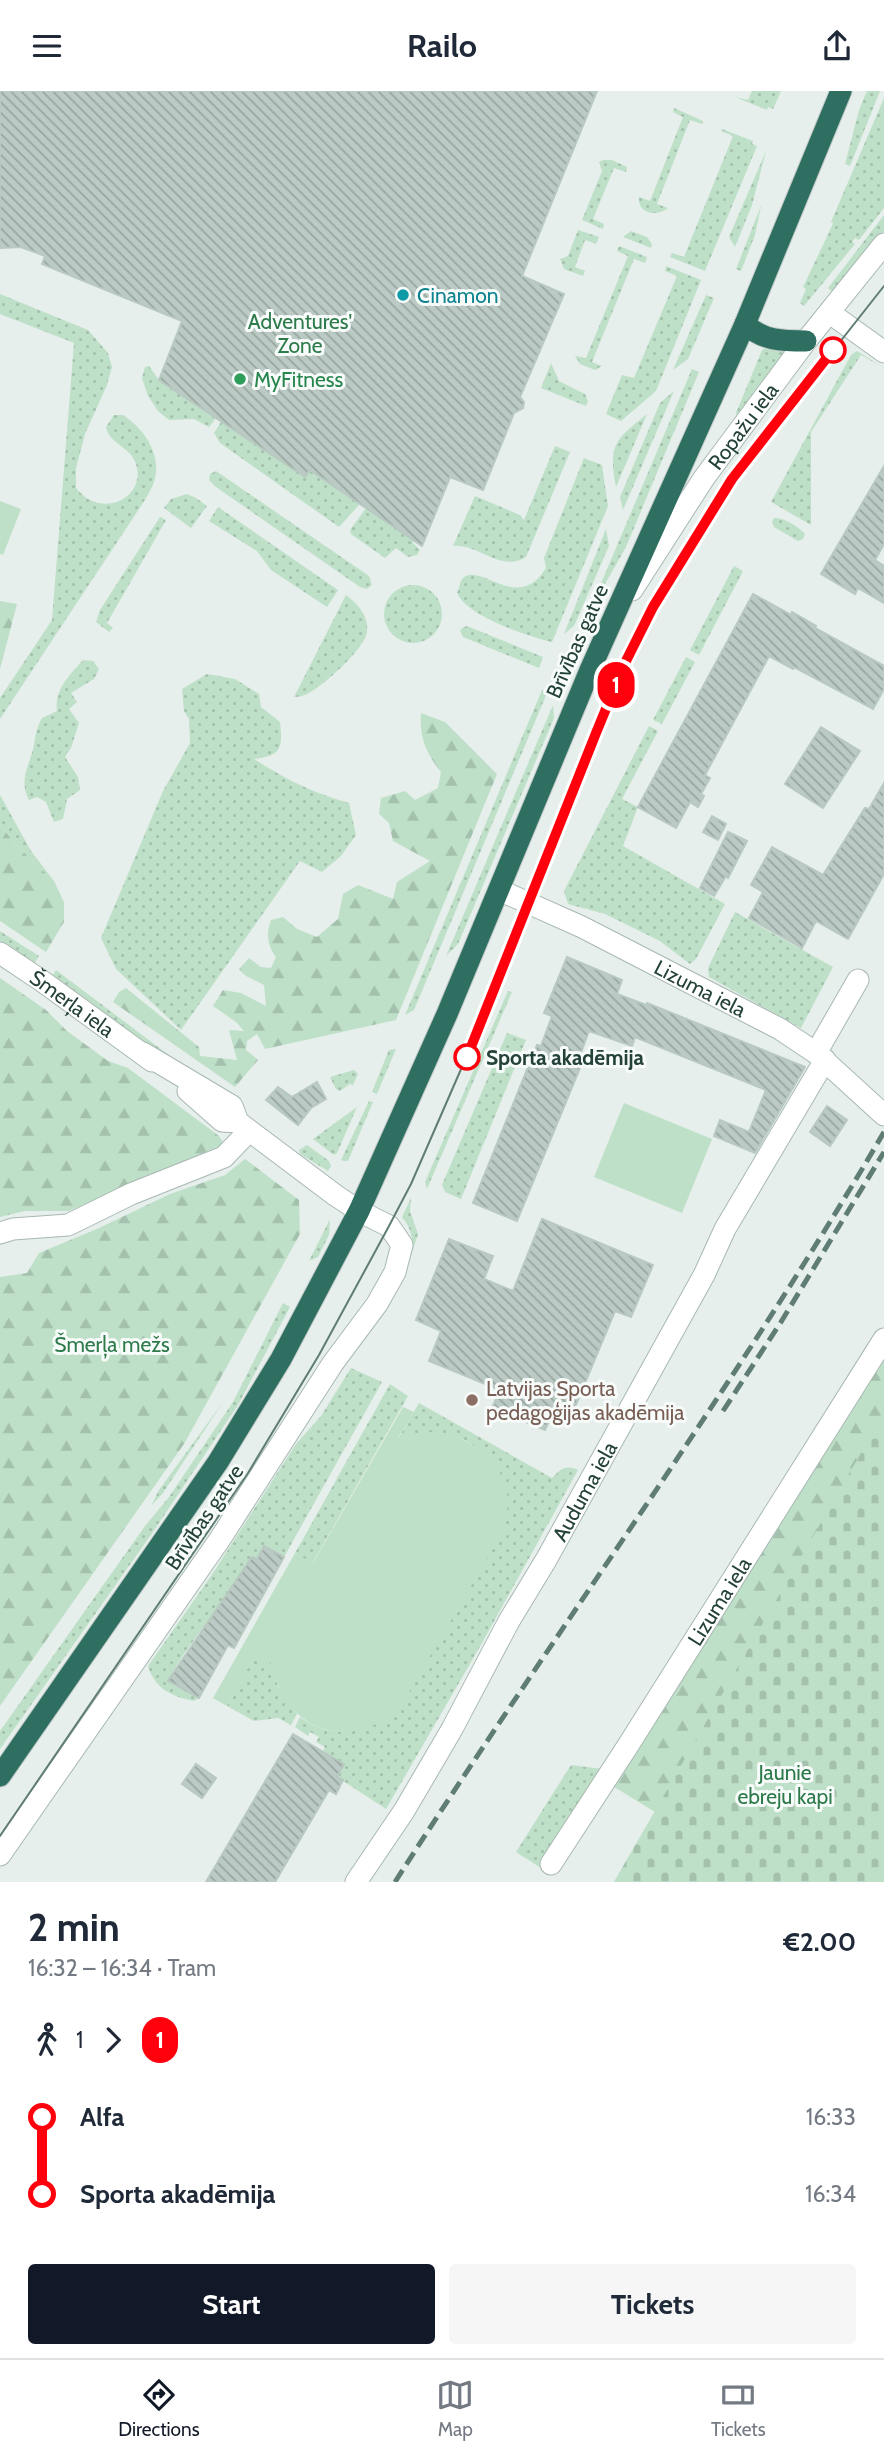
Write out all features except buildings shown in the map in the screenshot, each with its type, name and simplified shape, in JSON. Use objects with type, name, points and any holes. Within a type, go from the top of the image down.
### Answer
[{"type":"highway","name":"Brīvības gatve","points":[[0,1776],[218,1462],[281,1359],[359,1211],[447,1014],[614,618],[745,324],[841,91]]},
{"type":"highway","points":[[745,324],[766,338],[806,341]]},
{"type":"street","name":"Ropažu iela","points":[[614,618],[704,478],[806,341],[884,244]]},
{"type":"street","points":[[830,313],[884,352]]},
{"type":"street","name":"Lizuma iela","points":[[499,890],[594,933],[780,1029],[820,1056],[884,1115]]},
{"type":"street","name":"Šmerļa iela","points":[[0,953],[143,1053],[232,1106],[244,1126],[359,1211]]},
{"type":"street","name":"Auduma iela","points":[[356,1882],[404,1811],[452,1730],[509,1621],[546,1560],[704,1275],[725,1230],[820,1056],[858,980]]},
{"type":"street","points":[[0,1233],[13,1229],[68,1225],[131,1194],[224,1157],[244,1126]]},
{"type":"street","name":"Brīvības gatve","points":[[0,1855],[220,1539],[333,1363],[377,1304],[395,1272],[402,1245],[390,1226],[359,1211]]},
{"type":"street","name":"Lizuma iela","points":[[551,1864],[884,1339]]},
{"type":"green space","points":[[752,91],[781,91],[773,109],[768,107],[767,110],[735,97],[748,100]]},
{"type":"green space","points":[[867,91],[880,91],[850,166],[845,164],[859,110]]},
{"type":"green space","points":[[884,98],[884,208],[859,240],[855,238],[852,242],[855,244],[804,306],[800,303],[806,289],[803,287],[831,228],[831,222]]},
{"type":"green space","points":[[674,108],[703,121],[702,124],[690,120],[657,204],[668,208],[653,213],[641,207],[639,197],[650,201],[683,117],[673,112]]},
{"type":"green space","points":[[722,129],[753,141],[752,144],[757,146],[705,271],[670,257],[672,253],[684,257],[733,136],[721,131]]},
{"type":"green space","points":[[766,151],[752,205],[735,247],[729,237]]},
{"type":"green space","points":[[612,160],[627,167],[626,172],[614,168],[593,219],[604,224],[603,229],[582,220],[602,171],[599,162]]},
{"type":"green space","points":[[761,206],[755,235],[741,271],[736,269]]},
{"type":"green space","points":[[884,215],[884,231],[835,293],[828,288]]},
{"type":"green space","points":[[578,230],[599,237],[596,244],[585,240],[575,267],[585,271],[583,276],[564,269],[560,259],[568,256]]},
{"type":"green space","points":[[631,231],[647,237],[652,244],[651,248],[623,237]]},
{"type":"green space","points":[[619,246],[647,257],[645,263],[634,259],[592,362],[602,366],[595,370],[580,364],[575,356],[586,358],[628,256],[617,251]]},
{"type":"green space","points":[[666,266],[701,280],[656,391],[621,421],[606,414],[622,375],[634,378],[677,276],[665,271]]},
{"type":"green space","points":[[0,294],[88,330],[108,353],[112,367],[85,434],[76,468],[76,488],[86,498],[109,504],[129,495],[135,486],[138,476],[136,464],[129,453],[111,437],[106,427],[114,415],[123,415],[146,437],[155,456],[156,466],[152,487],[144,501],[0,719],[0,698],[52,620],[74,343],[0,314]]},
{"type":"green space","points":[[706,295],[714,298],[688,359],[673,370]]},
{"type":"green space","points":[[769,347],[788,348],[737,416],[762,350]]},
{"type":"green space","points":[[857,351],[884,368],[861,355],[811,432],[811,525],[771,502],[851,355]]},
{"type":"green space","points":[[551,363],[559,381],[585,394],[588,401],[586,406],[541,388]]},
{"type":"green space","points":[[149,366],[159,380],[216,418],[209,427],[194,419],[169,420],[158,411],[148,396],[142,378],[145,367]]},
{"type":"green space","points":[[692,369],[699,372],[626,547],[588,614]]},
{"type":"green space","points":[[674,391],[623,510],[620,497],[660,403]]},
{"type":"green space","points":[[647,414],[616,487],[613,461],[616,444]]},
{"type":"green space","points":[[221,422],[305,477],[310,470],[360,504],[339,527],[220,443],[214,433]]},
{"type":"green space","points":[[555,446],[570,452],[526,557],[507,562],[462,546],[453,546],[475,496],[520,515],[524,520]]},
{"type":"green space","points":[[584,458],[602,465],[608,506],[552,642],[514,630],[473,610],[457,593],[463,578],[480,576],[512,587],[524,587],[535,581],[546,568],[544,558]]},
{"type":"green space","points":[[216,471],[369,576],[372,585],[367,589],[360,587],[216,487],[209,480],[210,474]]},
{"type":"green space","points":[[187,494],[207,506],[191,528],[164,508],[171,499]]},
{"type":"green space","points":[[0,501],[21,509],[3,555],[0,554]]},
{"type":"green space","points":[[218,507],[338,590],[327,607],[271,570],[257,551],[209,521]]},
{"type":"green space","points":[[366,508],[414,540],[413,543],[420,550],[417,555],[408,557],[396,548],[385,558],[351,534],[350,530]]},
{"type":"green space","points":[[160,517],[166,520],[107,623],[113,628],[109,632],[96,622],[100,610]]},
{"type":"green space","points":[[774,518],[799,528],[805,534],[803,539],[798,541],[774,527]]},
{"type":"green space","points":[[606,529],[609,546],[574,626],[564,634]]},
{"type":"green space","points":[[734,566],[743,571],[699,655],[690,650]]},
{"type":"green space","points":[[407,585],[419,585],[434,593],[442,608],[442,620],[434,635],[419,643],[407,643],[392,635],[384,620],[384,608],[392,593]]},
{"type":"green space","points":[[346,595],[364,616],[367,632],[364,639],[359,648],[331,677],[312,691],[294,697]]},
{"type":"green space","points":[[0,601],[17,604],[0,669]]},
{"type":"green space","points":[[467,626],[543,657],[539,668],[463,637],[460,631]]},
{"type":"green space","points":[[686,657],[695,662],[662,724],[653,720]]},
{"type":"green space","points":[[83,660],[93,661],[99,669],[94,679],[71,693],[77,702],[69,709],[79,723],[71,748],[65,757],[78,777],[80,790],[67,799],[63,819],[54,822],[46,802],[37,797],[29,800],[25,786],[26,773],[42,718],[57,711],[60,689]]},
{"type":"green space","points":[[207,674],[235,679],[259,694],[261,707],[280,722],[281,739],[275,753],[254,759],[300,785],[349,803],[356,835],[341,856],[322,872],[300,861],[181,1030],[116,969],[101,938],[163,791],[190,743],[189,719],[184,711],[182,689]]},
{"type":"green space","points":[[542,690],[547,693],[414,1010],[405,1015]]},
{"type":"green space","points":[[553,705],[554,718],[458,944],[446,956]]},
{"type":"green space","points":[[421,713],[445,722],[497,774],[396,1020],[265,1049],[257,1034],[247,1041],[246,1050],[258,1060],[235,1087],[113,1002],[119,992],[126,988],[199,1047],[200,1056],[237,1060],[229,1030],[244,1031],[213,1006],[223,990],[241,993],[266,1006],[264,985],[246,976],[239,969],[249,958],[261,967],[271,968],[276,957],[268,939],[271,920],[283,917],[297,929],[317,937],[338,919],[343,894],[358,885],[393,899],[397,882],[430,861],[393,841],[389,823],[379,814],[381,798],[405,791],[415,800],[438,788],[441,772],[425,744],[421,730]]},
{"type":"green space","points":[[649,726],[658,731],[622,799],[638,807],[623,846],[725,904],[696,959],[690,964],[660,941],[605,914],[568,904],[564,891]]},
{"type":"green space","points":[[0,795],[31,851],[54,881],[14,843],[0,824]]},
{"type":"green space","points":[[0,824],[14,843],[54,881],[64,902],[64,922],[46,952],[0,921]]},
{"type":"green space","points":[[735,912],[833,967],[801,1028],[709,977],[708,968]]},
{"type":"green space","points":[[0,931],[39,956],[34,964],[0,941]]},
{"type":"green space","points":[[56,970],[174,1059],[219,1086],[171,1064],[56,979],[53,975]]},
{"type":"green space","points":[[0,978],[46,1010],[67,1031],[108,1061],[128,1068],[219,1136],[224,1144],[69,1211],[25,1211],[0,1217]]},
{"type":"green space","points":[[508,991],[512,992],[427,1189],[425,1182]]},
{"type":"green space","points":[[507,1033],[526,1040],[461,1199],[445,1192],[442,1185]]},
{"type":"green space","points":[[396,1049],[377,1094],[372,1092],[389,1050]]},
{"type":"green space","points":[[354,1070],[358,1074],[353,1085],[350,1084],[340,1091],[336,1089],[330,1077]]},
{"type":"green space","points":[[369,1101],[373,1102],[348,1161],[341,1160]]},
{"type":"green space","points":[[624,1103],[712,1139],[682,1213],[594,1177]]},
{"type":"green space","points":[[357,1107],[337,1153],[334,1155],[313,1139]]},
{"type":"green space","points":[[307,1145],[329,1161],[331,1166],[328,1171],[300,1154],[299,1150]]},
{"type":"green space","name":"Šmerļa mežs","points":[[245,1159],[299,1200],[300,1234],[184,1444],[0,1706],[0,1277],[27,1273],[39,1253],[170,1194],[225,1175]]},
{"type":"green space","points":[[411,1198],[410,1211],[418,1234],[410,1259],[412,1237],[402,1217]]},
{"type":"green space","points":[[330,1219],[329,1235],[318,1257],[309,1261]]},
{"type":"green space","points":[[283,1303],[290,1307],[238,1405],[153,1532],[0,1749],[0,1731],[145,1526],[169,1497],[233,1402]]},
{"type":"green space","name":"Jaunie ebreju kapi","points":[[884,1357],[884,1882],[614,1882],[655,1812],[611,1785]]},
{"type":"green space","points":[[351,1368],[382,1382],[284,1557],[265,1547],[257,1560],[252,1557],[177,1665],[168,1681],[199,1698],[194,1701],[171,1694],[155,1680],[148,1666],[211,1576],[296,1444],[321,1416]]},
{"type":"green space","points":[[390,1384],[408,1396],[312,1564],[295,1553]]},
{"type":"green space","points":[[223,1402],[163,1493],[151,1506],[159,1490]]},
{"type":"green space","points":[[419,1403],[552,1478],[566,1468],[578,1470],[386,1809],[337,1777],[344,1764],[323,1751],[325,1747],[316,1742],[319,1737],[310,1732],[308,1736],[295,1727],[300,1717],[326,1730],[352,1731],[377,1722],[401,1706],[503,1480],[482,1453],[459,1438],[431,1434],[398,1439]]},
{"type":"green space","points":[[403,1407],[414,1412],[398,1438],[430,1432],[455,1436],[467,1442],[497,1467],[508,1500],[505,1528],[401,1706],[378,1723],[356,1731],[338,1732],[322,1728],[307,1721],[283,1696],[271,1662],[267,1667],[253,1659],[227,1706],[213,1698],[295,1553],[313,1563]]},
{"type":"green space","name":"Jaunie ebreju kapi","points":[[884,1413],[884,1882],[614,1882]]},
{"type":"green space","points":[[253,1658],[271,1661],[278,1687],[297,1714],[291,1725],[278,1718],[254,1721],[227,1706]]},
{"type":"green space","points":[[571,1765],[602,1769],[541,1868],[516,1852]]},
{"type":"tram line","points":[[0,1836],[248,1473],[319,1355],[389,1226],[411,1184],[482,1021],[624,665],[676,567],[732,479],[884,286]]},
{"type":"tram line","name":"1","points":[[467,1057],[624,665],[653,607],[732,479],[833,350]]},
{"type":"railway","points":[[395,1882],[767,1323],[884,1132]]},
{"type":"railway","points":[[723,1411],[781,1322],[884,1152]]},
{"type":"place","name":"Cinamon","points":[[403,295]]},
{"type":"place","name":"MyFitness","points":[[240,379]]},
{"type":"place","name":"Sporta akadēmija","points":[[467,1057]]},
{"type":"place","name":"Latvijas Sporta pedagoģijas akadēmija","points":[[472,1400]]},
{"type":"park label","name":"Adventures' Zone","points":[[300,333]]}]
